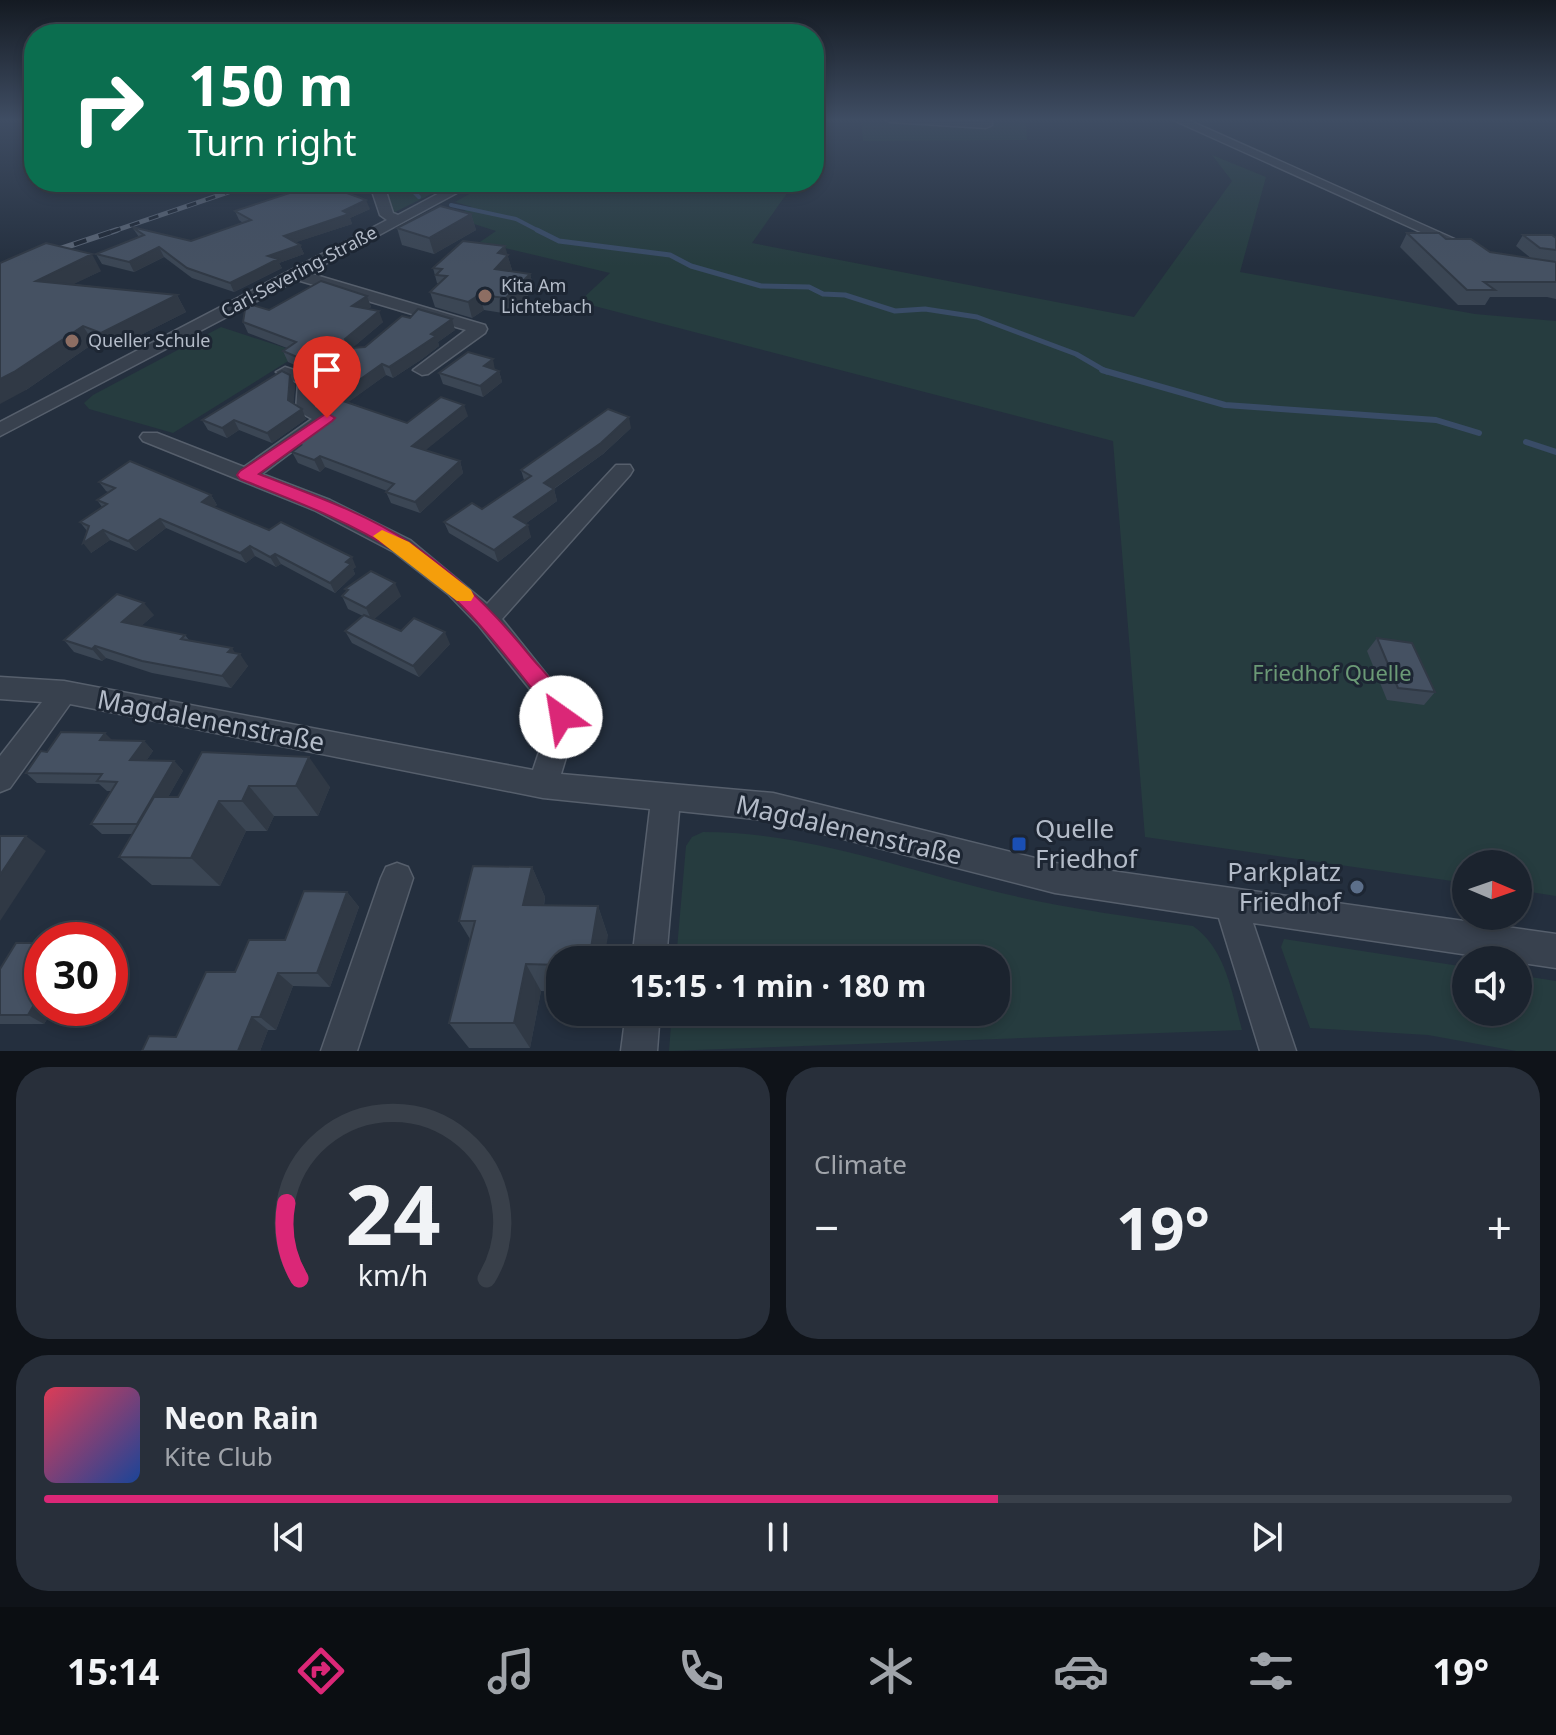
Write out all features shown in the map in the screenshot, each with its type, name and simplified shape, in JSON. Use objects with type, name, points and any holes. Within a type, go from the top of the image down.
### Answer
[{"type":"street","points":[[1287,168],[1482,254]]},
{"type":"street","points":[[379,192],[387,215],[398,220]]},
{"type":"street","name":"Carl-Severing-Straße","points":[[0,430],[451,192]]},
{"type":"street","points":[[295,274],[407,314],[479,329],[422,370]]},
{"type":"street","points":[[246,475],[327,418],[305,410],[307,380],[285,372]]},
{"type":"street","points":[[150,437],[322,505],[402,546],[456,588],[488,619],[558,705],[560,731],[543,785]]},
{"type":"street","points":[[488,619],[623,470]]},
{"type":"street","name":"Magdalenenstraße","points":[[0,688],[64,692],[543,785],[773,807],[1040,875],[1556,951]]},
{"type":"street","points":[[0,779],[64,692]]},
{"type":"street","points":[[650,946],[666,796]]},
{"type":"street","points":[[339,1051],[397,878]]},
{"type":"street","points":[[1231,905],[1278,1051]]},
{"type":"street","points":[[639,1051],[642,1026]]},
{"type":"green space","name":"Friedhof Quelle","points":[[1222,168],[1244,168],[1266,177],[1240,272],[1475,314],[1556,321],[1556,896],[1532,892],[1532,850],[1452,850],[1452,881],[1145,837],[1113,441],[579,302],[610,273],[480,242],[496,231],[452,217],[472,207],[455,202],[473,192],[788,192],[752,243],[1134,317],[1232,181]]},
{"type":"green space","points":[[384,192],[435,192],[391,214]]},
{"type":"green space","points":[[221,327],[301,353],[173,433],[89,409],[84,403],[93,395]]},
{"type":"green space","points":[[703,832],[740,834],[812,844],[1014,896],[1193,926],[1213,947],[1220,960],[1242,1030],[669,1051],[671,1026],[1010,1026],[1010,946],[677,946],[686,846],[692,837]]},
{"type":"green space","points":[[1284,939],[1452,965],[1452,1026],[1532,1026],[1532,977],[1556,981],[1556,1051],[1516,1051],[1428,1035],[1310,1028],[1281,947]]},
{"type":"building","points":[[293,192],[344,192],[366,200],[343,211],[349,214],[284,236],[300,245],[268,256],[278,259],[230,283],[187,268],[159,247],[129,262],[96,254],[144,235],[132,227],[191,241],[251,220],[235,211]]},
{"type":"building","points":[[440,206],[471,214],[429,238],[397,228]]},
{"type":"building","points":[[1407,233],[1439,233],[1446,239],[1471,239],[1490,252],[1556,262],[1556,282],[1484,282],[1495,290],[1467,290]]},
{"type":"building","points":[[1523,235],[1552,235],[1556,238],[1556,250],[1540,248]]},
{"type":"building","points":[[463,241],[505,246],[498,253],[508,255],[495,269],[530,274],[506,298],[479,295],[468,302],[430,292],[447,276],[436,275],[442,269],[433,268]]},
{"type":"building","points":[[46,243],[92,254],[36,281],[177,295],[101,333],[83,326],[0,379],[0,263]]},
{"type":"building","points":[[321,281],[367,296],[352,306],[379,311],[345,339],[351,348],[365,347],[402,316],[410,318],[418,309],[452,319],[431,334],[436,336],[389,367],[382,364],[334,398],[407,423],[441,397],[464,405],[412,446],[460,461],[415,502],[386,492],[394,484],[320,456],[314,460],[292,452],[301,445],[290,441],[334,409],[335,405],[313,394],[314,369],[311,363],[283,351],[296,342],[243,322],[246,303],[269,310]]},
{"type":"building","points":[[468,352],[493,359],[484,366],[499,371],[480,386],[439,373]]},
{"type":"building","points":[[282,371],[290,375],[288,400],[302,409],[267,433],[234,420],[222,428],[202,420]]},
{"type":"building","points":[[608,409],[629,417],[601,443],[544,483],[554,489],[514,517],[528,525],[494,550],[444,522],[472,503],[482,509],[531,476],[521,470]]},
{"type":"building","points":[[130,461],[211,495],[202,502],[269,530],[281,522],[352,557],[346,562],[351,564],[330,583],[275,554],[270,557],[250,546],[240,553],[160,519],[128,541],[103,530],[83,543],[89,526],[80,522],[107,504],[97,500],[115,488],[99,482]]},
{"type":"building","points":[[371,571],[395,583],[366,608],[342,596],[348,590],[345,589]]},
{"type":"building","points":[[117,594],[144,603],[122,622],[185,635],[181,639],[232,648],[228,652],[240,654],[222,676],[142,661],[64,640]]},
{"type":"building","points":[[364,615],[401,631],[414,618],[445,632],[413,666],[345,631]]},
{"type":"building","points":[[1377,638],[1412,643],[1435,692],[1398,688]]},
{"type":"building","points":[[61,732],[105,733],[100,740],[144,741],[130,760],[174,761],[137,824],[91,824],[117,782],[97,781],[102,774],[26,773],[41,751],[47,752]]},
{"type":"building","points":[[202,752],[309,757],[296,786],[249,786],[242,801],[219,801],[191,858],[119,857],[154,797],[178,797]]},
{"type":"building","points":[[0,836],[26,836],[0,875]]},
{"type":"building","points":[[473,866],[532,867],[523,905],[598,906],[591,946],[546,946],[546,965],[526,964],[514,1023],[449,1023],[475,921],[459,921]]},
{"type":"building","points":[[304,891],[347,892],[317,973],[278,973],[260,1017],[252,1017],[238,1051],[142,1051],[149,1036],[176,1037],[206,972],[235,972],[249,940],[285,940]]},
{"type":"building","points":[[16,943],[24,943],[24,1015],[0,1015],[0,969]]},
{"type":"waterway","points":[[414,192],[419,197]]},
{"type":"waterway","points":[[451,205],[516,219],[541,232]]},
{"type":"waterway","points":[[537,230],[541,232]]},
{"type":"waterway","points":[[541,232],[559,241],[670,255],[691,266],[761,286],[809,287],[823,294],[845,295],[895,311],[925,309],[977,317],[1076,354],[1105,371]]},
{"type":"waterway","points":[[1105,371],[1225,405],[1436,420],[1479,433]]},
{"type":"waterway","points":[[1526,442],[1556,452]]},
{"type":"railway","points":[[111,232],[229,192]]},
{"type":"railway","points":[[111,232],[117,230]]},
{"type":"railway","points":[[0,269],[111,232]]},
{"type":"slow traffic","points":[[382,536],[402,546],[464,596]]},
{"type":"place","name":"Kita Am Lichtebach","points":[[485,296]]},
{"type":"place","name":"Queller Schule","points":[[72,341]]},
{"type":"place","name":"Quelle Friedhof","points":[[1019,844]]},
{"type":"place","name":"Parkplatz Friedhof","points":[[1357,887]]},
{"type":"route","points":[[327,418],[246,475],[322,505],[402,546],[456,588],[488,619],[558,705],[561,717]]}]
